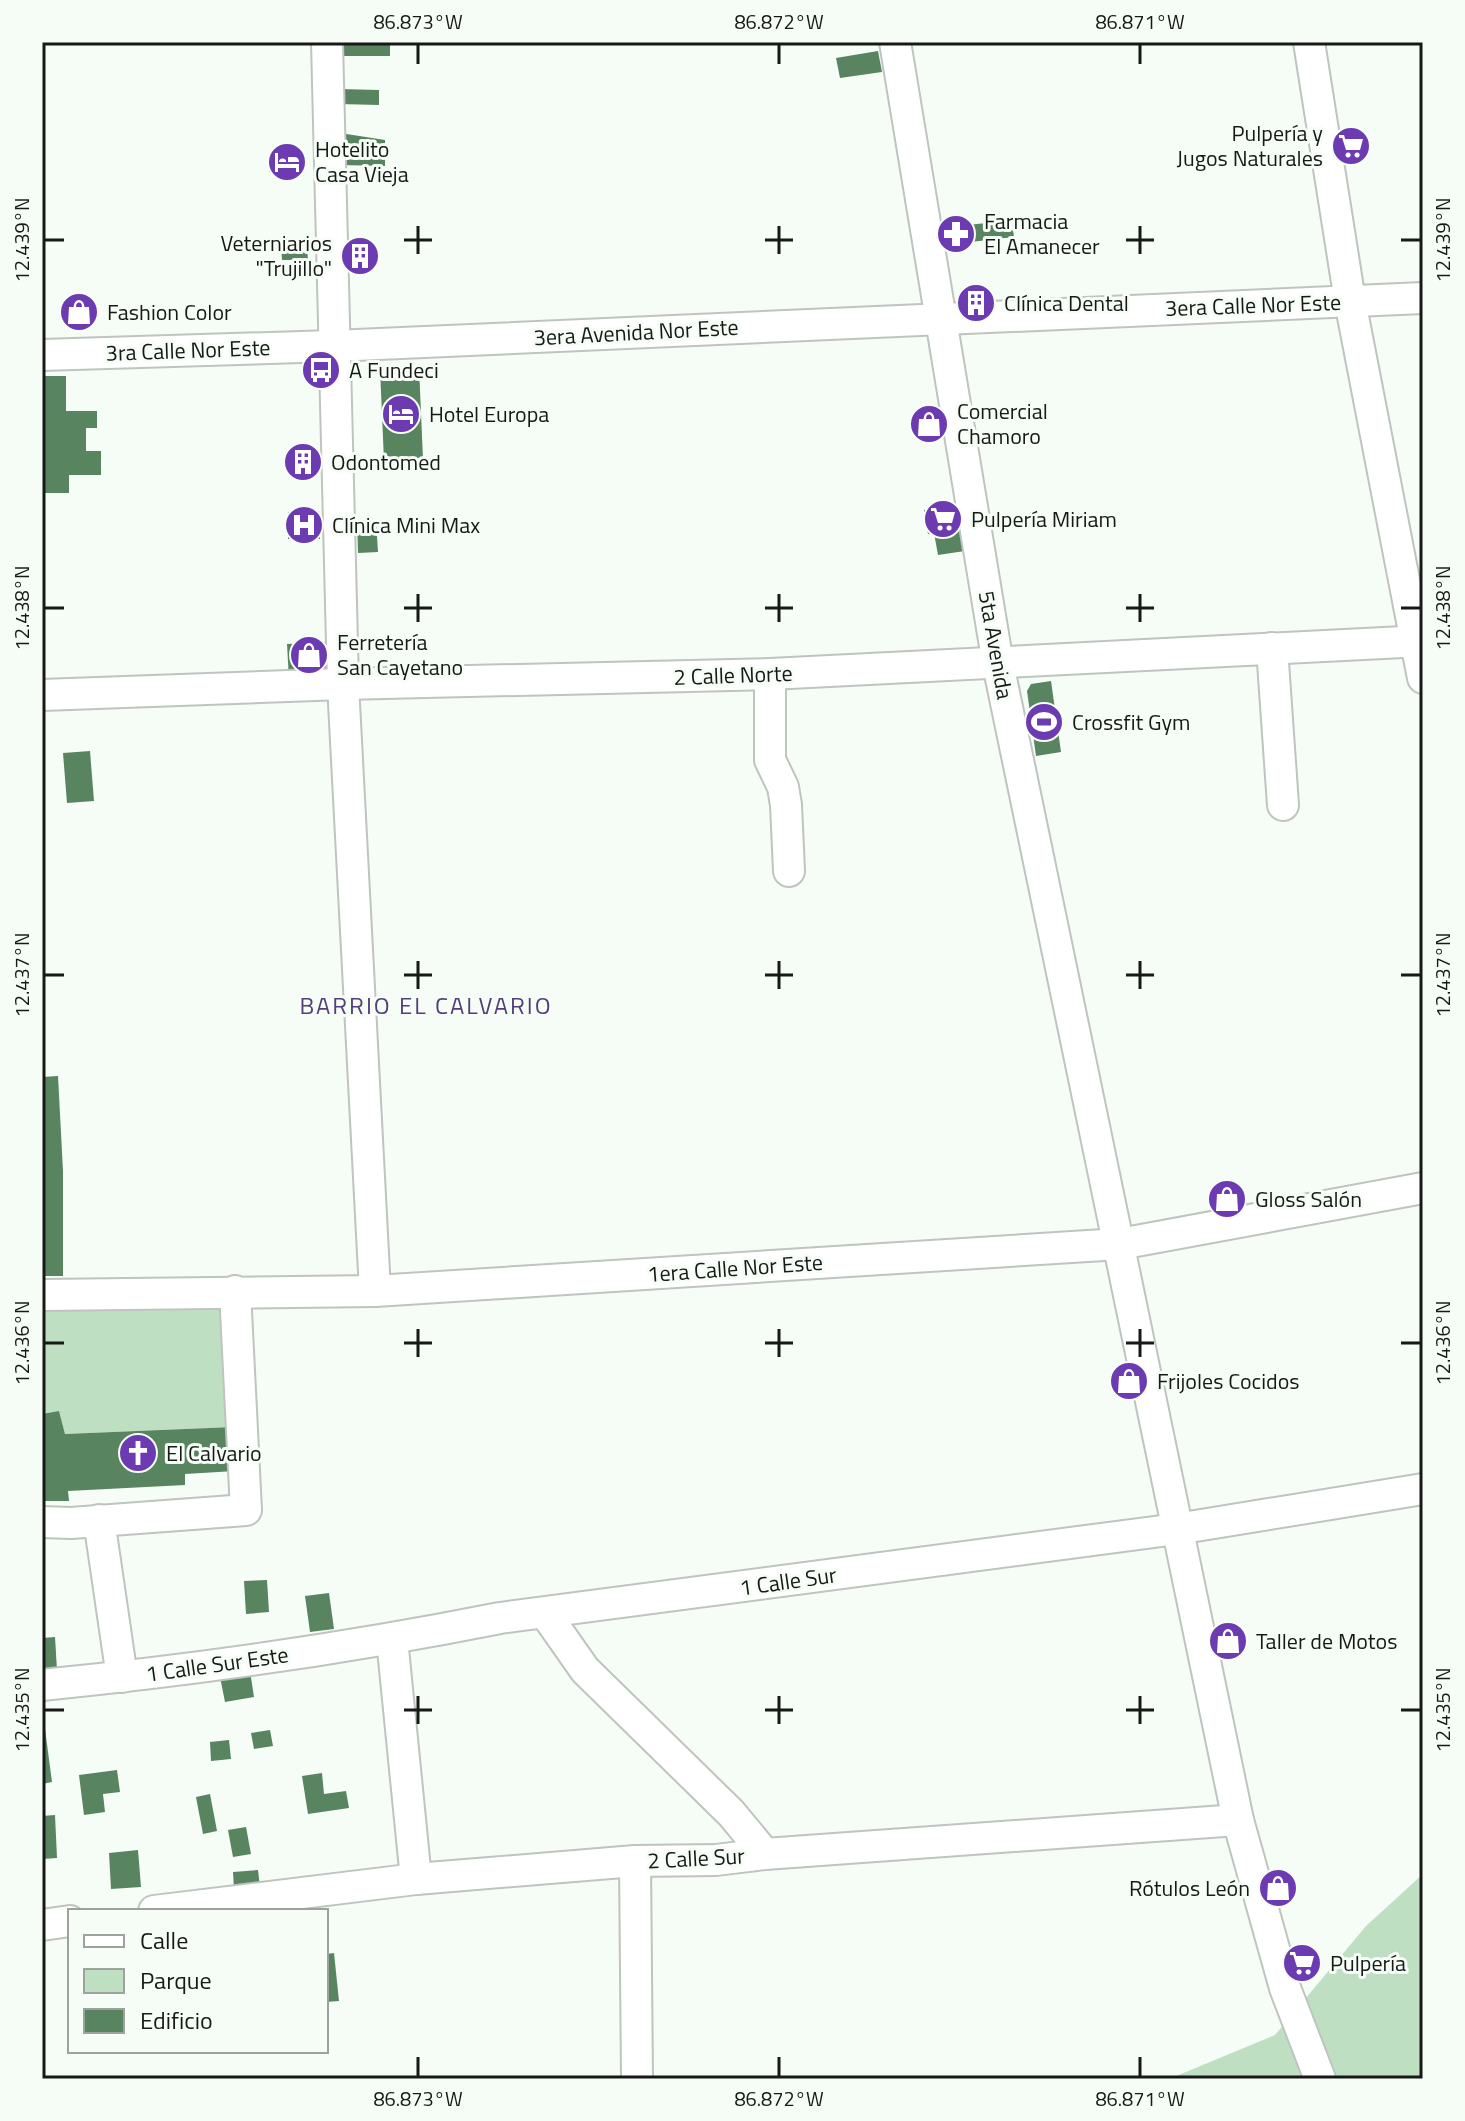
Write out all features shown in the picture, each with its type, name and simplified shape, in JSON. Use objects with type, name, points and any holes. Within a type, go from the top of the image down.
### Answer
[{"type":"street","points":[[327,42],[343,684],[375,1291]]},
{"type":"street","name":"5ta Avenida","points":[[895,42],[998,664],[1177,1529],[1238,1820],[1285,1988],[1320,2079]]},
{"type":"street","points":[[1309,42],[1350,301],[1419,641],[1423,678]]},
{"type":"street","name":"3era Calle Nor Este","points":[[939,318],[1423,298]]},
{"type":"street","name":"3era Avenida Nor Este","points":[[333,346],[939,318]]},
{"type":"street","name":"3ra Calle Nor Este","points":[[42,355],[333,346]]},
{"type":"street","name":"2 Calle Norte","points":[[42,695],[770,674],[1419,641]]},
{"type":"street","points":[[1272,648],[1283,805]]},
{"type":"street","points":[[770,674],[770,760],[783,787],[789,871]]},
{"type":"street","name":"1era Calle Nor Este","points":[[42,1295],[375,1291],[1120,1244],[1423,1188]]},
{"type":"street","points":[[42,1522],[246,1510],[235,1291]]},
{"type":"street","name":"1 Calle Sur","points":[[392,1639],[500,1618],[1177,1529],[1423,1489]]},
{"type":"street","points":[[99,1520],[122,1677]]},
{"type":"street","points":[[545,1613],[585,1670],[731,1813],[765,1854]]},
{"type":"street","points":[[392,1639],[416,1879]]},
{"type":"street","name":"1 Calle Sur Este","points":[[42,1685],[122,1677],[392,1639]]},
{"type":"street","name":"2 Calle Sur","points":[[170,1909],[416,1879],[635,1861],[716,1860],[1238,1820]]},
{"type":"street","points":[[635,1861],[637,2079]]},
{"type":"street","points":[[42,1925],[68,1921]]},
{"type":"green space","points":[[228,1302],[233,1427],[65,1434],[59,1411],[42,1414],[42,1305]]},
{"type":"green space","points":[[1423,1874],[1423,2079],[1169,2079],[1275,2035],[1366,1926]]},
{"type":"building","points":[[337,42],[390,42],[390,56],[336,56]]},
{"type":"building","points":[[878,51],[882,72],[840,78],[836,58]]},
{"type":"building","points":[[339,89],[379,90],[379,105],[339,104]]},
{"type":"building","points":[[340,133],[385,140],[385,166],[340,165]]},
{"type":"building","name":"Hotelito Casa Vieja","points":[[270,152],[305,153],[304,173],[269,172]]},
{"type":"building","points":[[1012,220],[1014,237],[953,244],[951,227]]},
{"type":"building","name":"Veterniarios \"Trujillo\"","points":[[345,243],[374,243],[374,268],[345,268]]},
{"type":"building","points":[[281,246],[307,246],[308,260],[282,260]]},
{"type":"building","name":"Clínica Dental","points":[[986,292],[988,312],[965,314],[964,294]]},
{"type":"building","name":"Hotel Europa","points":[[419,367],[423,459],[384,461],[380,369]]},
{"type":"building","points":[[42,376],[66,376],[66,411],[97,411],[97,428],[86,428],[86,451],[101,451],[101,475],[69,475],[69,493],[42,493]]},
{"type":"building","name":"Comercial Chamoro","points":[[938,410],[942,433],[920,437],[916,414]]},
{"type":"building","name":"Odontomed","points":[[317,453],[318,471],[288,472],[287,454]]},
{"type":"building","points":[[957,504],[965,551],[938,555],[934,533],[928,534],[924,510]]},
{"type":"building","name":"Clínica Mini Max","points":[[319,511],[320,539],[288,539],[288,512]]},
{"type":"building","points":[[376,520],[378,552],[358,553],[357,521]]},
{"type":"building","name":"Ferretería San Cayetano","points":[[330,642],[331,666],[318,678],[289,680],[287,644]]},
{"type":"building","name":"Crossfit Gym","points":[[1051,681],[1061,752],[1036,756],[1027,691],[1031,684]]},
{"type":"building","points":[[90,751],[94,801],[67,803],[63,753]]},
{"type":"building","points":[[58,1076],[63,1171],[63,1276],[42,1276],[42,1077]]},
{"type":"building","name":"El Calvario","points":[[59,1411],[65,1434],[233,1427],[235,1471],[185,1474],[185,1485],[68,1491],[69,1501],[42,1501],[42,1414]]},
{"type":"building","points":[[267,1580],[269,1612],[246,1614],[244,1581]]},
{"type":"building","points":[[329,1593],[334,1629],[310,1632],[305,1596]]},
{"type":"building","points":[[55,1637],[57,1670],[42,1671],[42,1638]]},
{"type":"building","points":[[250,1671],[254,1697],[225,1702],[220,1677]]},
{"type":"building","points":[[42,1729],[45,1729],[52,1782],[42,1784]]},
{"type":"building","points":[[270,1730],[273,1746],[254,1749],[251,1733]]},
{"type":"building","points":[[229,1740],[231,1759],[211,1761],[210,1742]]},
{"type":"building","points":[[117,1770],[120,1792],[103,1794],[105,1812],[84,1815],[79,1775]]},
{"type":"building","points":[[322,1773],[324,1794],[346,1791],[349,1808],[308,1814],[302,1776]]},
{"type":"building","points":[[210,1794],[217,1831],[203,1834],[196,1797]]},
{"type":"building","points":[[55,1815],[57,1858],[42,1859],[42,1816]]},
{"type":"building","points":[[246,1827],[251,1854],[233,1857],[228,1830]]},
{"type":"building","points":[[138,1850],[141,1887],[111,1889],[109,1853]]},
{"type":"building","points":[[258,1870],[260,1887],[234,1889],[233,1872]]},
{"type":"building","points":[[334,1953],[339,2001],[328,2002],[328,1954]]},
{"type":"place","name":"Pulpería y Jugos Naturales","points":[[1351,146]]},
{"type":"place","name":"Hotelito Casa Vieja","points":[[287,162]]},
{"type":"place","name":"Farmacia El Amanecer","points":[[956,234]]},
{"type":"place","name":"Veterniarios \"Trujillo\"","points":[[360,256]]},
{"type":"place","name":"Clínica Dental","points":[[976,303]]},
{"type":"place","name":"Fashion Color","points":[[79,312]]},
{"type":"place","name":"A Fundeci","points":[[321,370]]},
{"type":"place","name":"Hotel Europa","points":[[401,414]]},
{"type":"place","name":"Comercial Chamoro","points":[[929,424]]},
{"type":"place","name":"Odontomed","points":[[303,462]]},
{"type":"place","name":"Pulpería Miriam","points":[[943,519]]},
{"type":"place","name":"Clínica Mini Max","points":[[304,525]]},
{"type":"place","name":"Ferretería San Cayetano","points":[[309,655]]},
{"type":"place","name":"Crossfit Gym","points":[[1044,722]]},
{"type":"place","name":"Gloss Salón","points":[[1227,1199]]},
{"type":"place","name":"Frijoles Cocidos","points":[[1129,1381]]},
{"type":"place","name":"El Calvario","points":[[138,1453]]},
{"type":"place","name":"Taller de Motos","points":[[1228,1641]]},
{"type":"place","name":"Rótulos León","points":[[1278,1888]]},
{"type":"place","name":"Pulpería","points":[[1302,1963]]},
{"type":"district","name":"BARRIO EL CALVARIO","points":[[426,1006]]}]
